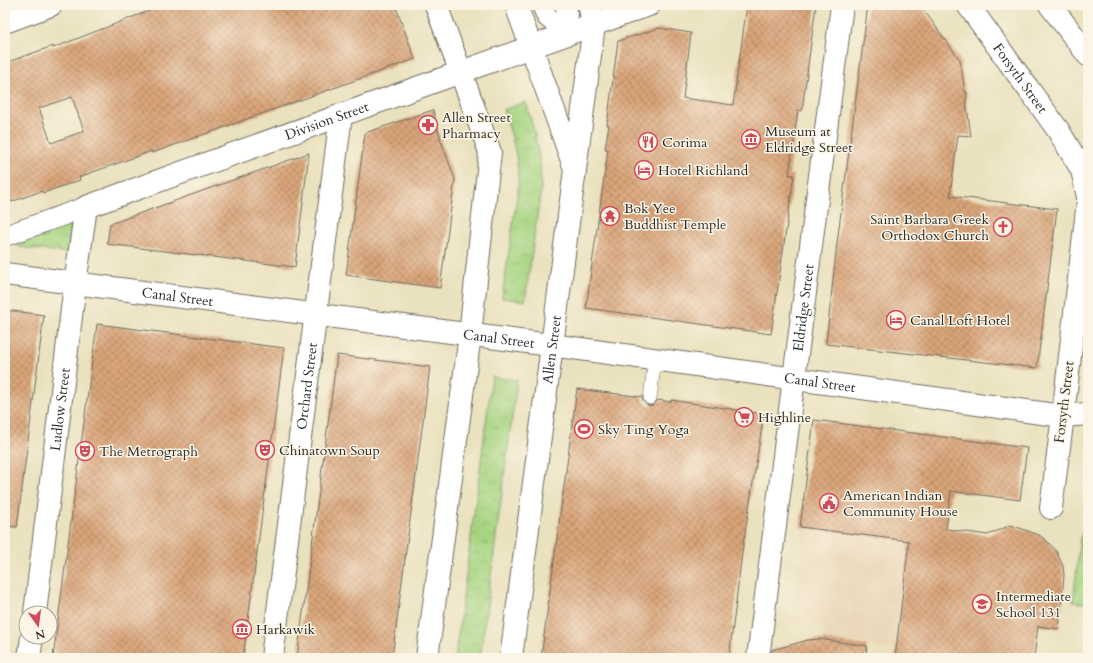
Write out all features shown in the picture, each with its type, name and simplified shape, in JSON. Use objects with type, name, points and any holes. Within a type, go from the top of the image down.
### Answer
[{"type":"main road","points":[[5,22],[51,5]]},
{"type":"main road","points":[[427,658],[470,335],[490,152],[436,5]]},
{"type":"main road","name":"Allen Street","points":[[511,658],[575,169],[516,5]]},
{"type":"main road","name":"Division Street","points":[[86,207],[531,47],[591,15],[649,5]]},
{"type":"main road","name":"Eldridge Street","points":[[758,658],[842,5]]},
{"type":"main road","name":"Forsyth Street","points":[[968,5],[1058,130],[1082,170],[1088,197]]},
{"type":"main road","points":[[1050,5],[1088,55]]},
{"type":"main road","points":[[575,169],[591,15]]},
{"type":"main road","name":"Orchard Street","points":[[272,658],[341,115]]},
{"type":"main road","name":"Forsyth Street","points":[[1051,508],[1088,201]]},
{"type":"main road","name":"Ludlow Street","points":[[36,605],[75,284],[86,207]]},
{"type":"main road","name":"Canal Street","points":[[5,274],[552,345],[1063,416],[1088,414]]},
{"type":"main road","points":[[29,658],[31,645]]},
{"type":"street","points":[[542,5],[547,17],[550,20],[562,22],[567,19],[568,15],[566,5]]},
{"type":"street","name":"Division Street","points":[[5,236],[86,207]]},
{"type":"lane","points":[[650,398],[655,359]]},
{"type":"shaded area","points":[[803,527],[909,541],[896,650],[823,640],[825,628],[792,622]]},
{"type":"green space","points":[[526,102],[539,156],[541,190],[525,301],[502,298],[518,189],[515,149],[503,110]]},
{"type":"green space","points":[[72,224],[68,253],[19,247],[20,241]]},
{"type":"green space","points":[[492,377],[517,380],[480,658],[455,658]]},
{"type":"green space","points":[[1088,521],[1088,604],[1073,602],[1080,538]]},
{"type":"building","points":[[164,5],[395,5],[415,59],[152,153],[152,151],[79,177],[80,180],[5,204],[5,63],[53,46],[53,48]],"holes":[[[72,97],[84,131],[51,143],[39,108]]]},
{"type":"building","points":[[747,5],[816,5],[802,111],[798,110],[789,175],[794,175],[771,334],[586,308],[608,149],[605,149],[609,125],[607,125],[618,41],[659,28],[691,33],[683,98],[733,105]]},
{"type":"building","points":[[868,5],[920,5],[960,60],[965,92],[967,92],[966,101],[971,136],[958,135],[950,196],[1057,209],[1037,368],[826,344],[837,243]]},
{"type":"building","points":[[433,110],[441,141],[455,179],[440,288],[346,275],[365,133]]},
{"type":"building","points":[[309,153],[295,267],[107,244],[110,224]]},
{"type":"building","points":[[5,310],[44,315],[17,527],[5,526]]},
{"type":"building","points":[[97,324],[284,348],[243,658],[53,658],[55,645],[58,645],[58,620]]},
{"type":"building","points":[[337,355],[430,367],[392,658],[297,658]]},
{"type":"building","points":[[577,389],[642,397],[643,401],[649,406],[653,405],[658,400],[671,402],[671,400],[764,414],[743,545],[729,658],[541,658]]},
{"type":"building","points":[[814,420],[1027,448],[1020,500],[951,491],[946,529],[988,535],[1011,525],[1039,535],[1056,551],[1063,566],[1064,575],[1059,629],[1038,626],[1034,658],[895,658],[909,541],[800,527]]},
{"type":"building","points":[[819,639],[867,646],[866,658],[771,658],[772,650],[808,640]]},
{"type":"place","name":"Allen Street Pharmacy","points":[[428,125]]},
{"type":"place","name":"Museum at Eldridge Street","points":[[751,139]]},
{"type":"place","name":"Corima","points":[[648,142]]},
{"type":"place","name":"Hotel Richland","points":[[644,170]]},
{"type":"place","name":"Bok Yee Buddhist Temple","points":[[610,216]]},
{"type":"place","name":"Saint Barbara Greek Orthodox Church","points":[[1003,227]]},
{"type":"place","name":"Canal Loft Hotel","points":[[896,320]]},
{"type":"place","name":"Highline","points":[[744,417]]},
{"type":"place","name":"Sky Ting Yoga","points":[[584,429]]},
{"type":"place","name":"Chinatown Soup","points":[[265,450]]},
{"type":"place","name":"The Metrograph","points":[[85,451]]},
{"type":"place","name":"American Indian Community House","points":[[829,503]]},
{"type":"place","name":"Intermediate School 131","points":[[982,604]]},
{"type":"place","name":"Harkawik","points":[[242,629]]}]
